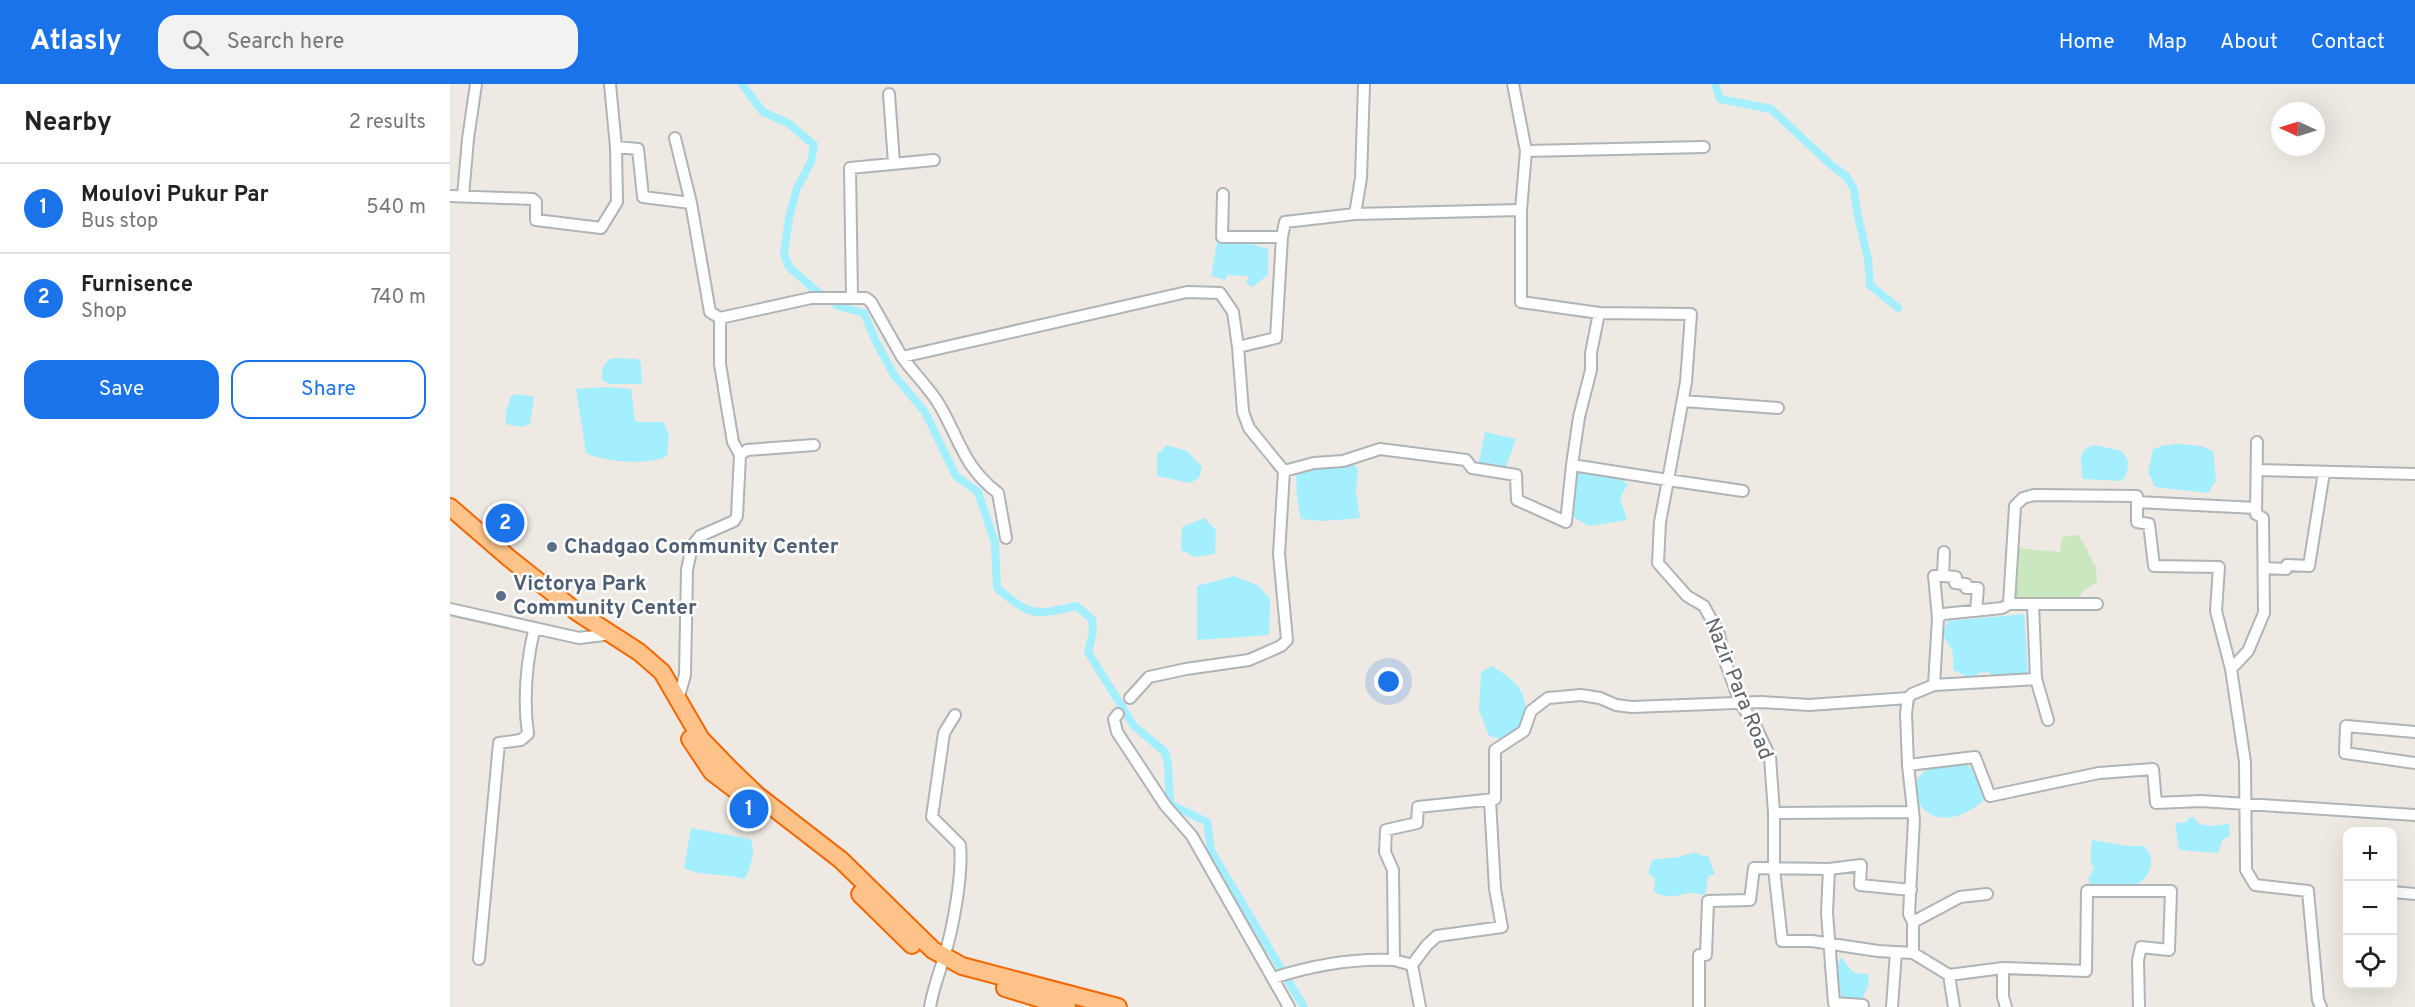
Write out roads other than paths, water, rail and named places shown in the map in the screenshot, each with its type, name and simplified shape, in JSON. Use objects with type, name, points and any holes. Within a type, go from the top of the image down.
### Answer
[{"type":"highway","points":[[450,507],[508,558],[605,635],[658,682],[687,734],[712,772],[836,869],[888,923],[930,960],[962,966],[1118,1007]]},
{"type":"highway","points":[[450,517],[555,608],[605,635],[662,672],[701,739],[730,770],[757,795],[841,860],[928,946],[949,971],[1067,1007]]},
{"type":"street","points":[[463,196],[476,84]]},
{"type":"street","points":[[450,196],[533,199],[536,202],[536,220],[601,228],[617,202],[616,147],[610,84]]},
{"type":"street","points":[[1355,214],[1361,178],[1364,84]]},
{"type":"street","points":[[1513,84],[1526,151],[1521,210],[1521,302],[1599,313],[1691,314],[1683,400],[1668,480]]},
{"type":"street","points":[[890,94],[894,163]]},
{"type":"street","points":[[675,138],[691,202],[709,310],[720,318],[819,298],[866,298],[871,302],[902,357],[937,402],[965,457],[982,481],[998,493],[1006,538]]},
{"type":"street","points":[[616,147],[638,149],[644,199],[691,202]]},
{"type":"street","points":[[1526,151],[1704,147]]},
{"type":"street","points":[[852,297],[850,168],[934,160]]},
{"type":"street","points":[[1223,194],[1222,237],[1282,237]]},
{"type":"street","points":[[1238,347],[1276,338],[1282,237],[1284,224],[1288,220],[1355,214],[1521,210]]},
{"type":"street","points":[[902,357],[1187,292],[1220,292],[1233,312],[1243,412],[1249,428],[1284,471],[1279,554],[1287,640],[1281,646],[1249,660],[1149,677],[1130,698]]},
{"type":"street","points":[[1284,471],[1314,462],[1343,461],[1380,448],[1466,460],[1472,468],[1516,475],[1517,500],[1566,522],[1579,417],[1591,370],[1591,353],[1599,313]]},
{"type":"street","points":[[678,699],[685,675],[686,594],[692,546],[700,536],[734,521],[737,516],[740,455],[733,442],[720,364],[720,318]]},
{"type":"street","points":[[1683,400],[1778,408]]},
{"type":"street","points":[[2232,669],[2248,651],[2264,613],[2263,519],[2256,514],[2257,442]]},
{"type":"street","points":[[740,455],[747,450],[814,445]]},
{"type":"street","points":[[1572,465],[1743,491]]},
{"type":"street","points":[[2257,470],[2415,474]]},
{"type":"street","points":[[2264,567],[2286,569],[2287,565],[2309,566],[2324,472]]},
{"type":"street","name":"Nazir Para Road","points":[[1668,480],[1660,522],[1658,564],[1687,596],[1704,606],[1719,634],[1723,655],[1740,704],[1755,725],[1770,757],[1774,813],[1774,869],[1782,941],[1812,941],[1830,945],[1913,953],[1949,975]]},
{"type":"street","points":[[2009,604],[2015,506],[2024,498],[2034,495],[2137,496],[2137,522],[2150,524],[2154,566],[2219,567],[2216,610],[2232,669],[2241,727],[2246,805],[2246,870],[2255,885],[2308,891],[2318,1000],[2321,1007]]},
{"type":"street","points":[[2137,502],[2256,508]]},
{"type":"street","points":[[1943,576],[1944,552]]},
{"type":"street","points":[[1934,685],[1938,618],[1934,576],[1956,577],[1955,583],[1966,584],[1966,588],[1978,588],[1976,611]]},
{"type":"street","points":[[1938,618],[1943,614],[2002,608],[2009,604],[2097,604]]},
{"type":"street","points":[[2034,604],[2036,678],[2048,720]]},
{"type":"street","points":[[450,609],[534,630],[579,638],[605,635]]},
{"type":"street","points":[[479,958],[499,743],[521,740],[528,734],[525,688],[528,656],[534,630]]},
{"type":"street","points":[[1913,953],[1913,922],[1909,914],[1914,820],[1908,765],[1906,713],[1908,698],[1912,693],[1934,685],[2036,678]]},
{"type":"street","points":[[1394,960],[1393,870],[1385,852],[1386,830],[1417,823],[1418,807],[1496,799],[1495,750],[1524,731],[1531,711],[1548,699],[1581,695],[1632,707],[1761,702],[1809,705],[1908,698]]},
{"type":"street","points":[[1118,714],[1114,718],[1117,732],[1165,805],[1192,836],[1289,1007]]},
{"type":"street","points":[[930,1007],[952,919],[961,854],[960,845],[932,817],[944,733],[955,715]]},
{"type":"street","points":[[2415,732],[2346,726],[2345,753],[2415,763]]},
{"type":"street","points":[[1908,765],[1975,757],[1990,796],[2099,773],[2153,769],[2156,803],[2200,801],[2415,815]]},
{"type":"street","points":[[1420,1007],[1412,965],[1427,945],[1437,936],[1502,927],[1495,889],[1490,800]]},
{"type":"street","points":[[1774,813],[1912,812]]},
{"type":"street","points":[[1699,1007],[1699,955],[1706,955],[1708,902],[1750,900],[1754,868],[1828,869],[1861,866],[1860,885],[1911,890]]},
{"type":"street","points":[[1828,869],[1827,913],[1834,1005],[1863,1005],[1862,1007]]},
{"type":"street","points":[[1954,1007],[1949,975],[2003,968],[2086,971],[2087,891],[2171,891],[2169,950],[2141,947],[2138,960],[2139,1007]]},
{"type":"street","points":[[2397,892],[2415,894]]},
{"type":"street","points":[[1913,922],[1960,897],[1987,894]]},
{"type":"street","points":[[1892,1007],[1896,952]]},
{"type":"street","points":[[1273,978],[1309,967],[1366,958],[1394,960],[1412,965]]},
{"type":"street","points":[[2003,968],[2003,997],[2006,1007]]},
{"type":"water","points":[[1242,241],[1268,249],[1268,275],[1252,287],[1246,283],[1249,276],[1227,275],[1225,280],[1211,276],[1217,243]]},
{"type":"water","points":[[612,358],[637,359],[641,363],[642,384],[610,384],[602,380],[604,365]]},
{"type":"water","points":[[606,387],[631,389],[637,422],[664,422],[669,435],[667,456],[649,461],[626,462],[604,459],[586,453],[576,389]]},
{"type":"water","points":[[517,394],[534,397],[530,424],[522,427],[506,424],[506,412],[511,396]]},
{"type":"water","points":[[1485,432],[1516,439],[1505,470],[1478,466]]},
{"type":"water","points":[[2179,444],[2201,446],[2213,451],[2216,480],[2208,493],[2155,487],[2148,472],[2153,449]]},
{"type":"water","points":[[1167,445],[1187,451],[1202,467],[1199,478],[1190,483],[1157,476],[1157,455]]},
{"type":"water","points":[[2095,445],[2122,451],[2128,464],[2125,478],[2120,481],[2083,479],[2082,453]]},
{"type":"water","points":[[1354,463],[1358,470],[1356,493],[1360,518],[1323,521],[1301,519],[1296,473],[1313,467]]},
{"type":"water","points":[[1578,469],[1614,476],[1628,484],[1620,498],[1627,520],[1589,526],[1572,516]]},
{"type":"water","points":[[1204,518],[1216,530],[1215,554],[1195,557],[1181,550],[1182,527]]},
{"type":"water","points":[[1234,576],[1259,586],[1270,599],[1269,635],[1197,640],[1197,586]]},
{"type":"water","points":[[2024,614],[2028,674],[1994,677],[1989,672],[1978,673],[1977,677],[1966,676],[1953,670],[1953,653],[1943,634],[1949,621]]},
{"type":"water","points":[[1492,666],[1515,683],[1525,705],[1525,726],[1502,739],[1489,736],[1479,710],[1481,672]]},
{"type":"water","points":[[1967,765],[1979,780],[1984,800],[1964,813],[1947,818],[1933,815],[1923,808],[1917,798],[1916,787],[1920,776],[1934,766]]},
{"type":"water","points":[[2190,817],[2206,825],[2229,823],[2230,836],[2223,839],[2218,853],[2179,850],[2175,823],[2186,822]]},
{"type":"water","points":[[691,828],[750,839],[753,854],[745,879],[698,873],[684,868]]},
{"type":"water","points":[[2093,840],[2127,846],[2144,846],[2151,859],[2146,876],[2141,882],[2127,888],[2092,889],[2088,879],[2094,868],[2091,862]]},
{"type":"water","points":[[1696,852],[1708,856],[1715,874],[1708,876],[1706,893],[1667,896],[1654,892],[1655,879],[1648,873],[1652,860]]},
{"type":"water","points":[[1841,957],[1852,971],[1869,974],[1868,986],[1861,1002],[1842,998],[1838,972]]},
{"type":"waterway","points":[[742,84],[763,112],[788,123],[814,145],[811,162],[797,188],[789,218],[784,254],[789,267],[838,306],[864,313],[875,340],[894,375],[925,412],[956,476],[978,492],[995,543],[997,588],[1025,609],[1041,612],[1076,606],[1092,619],[1093,632],[1088,652],[1134,726],[1165,752],[1170,804],[1207,822],[1211,851],[1304,1007]]},
{"type":"waterway","points":[[1715,84],[1720,99],[1771,109],[1846,176],[1854,189],[1868,259],[1870,285],[1898,308]]},
{"type":"place","name":"Furnisence","points":[[505,523]]},
{"type":"place","name":"Chadgao Community Center","points":[[552,547]]},
{"type":"place","name":"Victorya Park Community Center","points":[[501,596]]},
{"type":"place","name":"Moulovi Pukur Par","points":[[749,809]]}]
